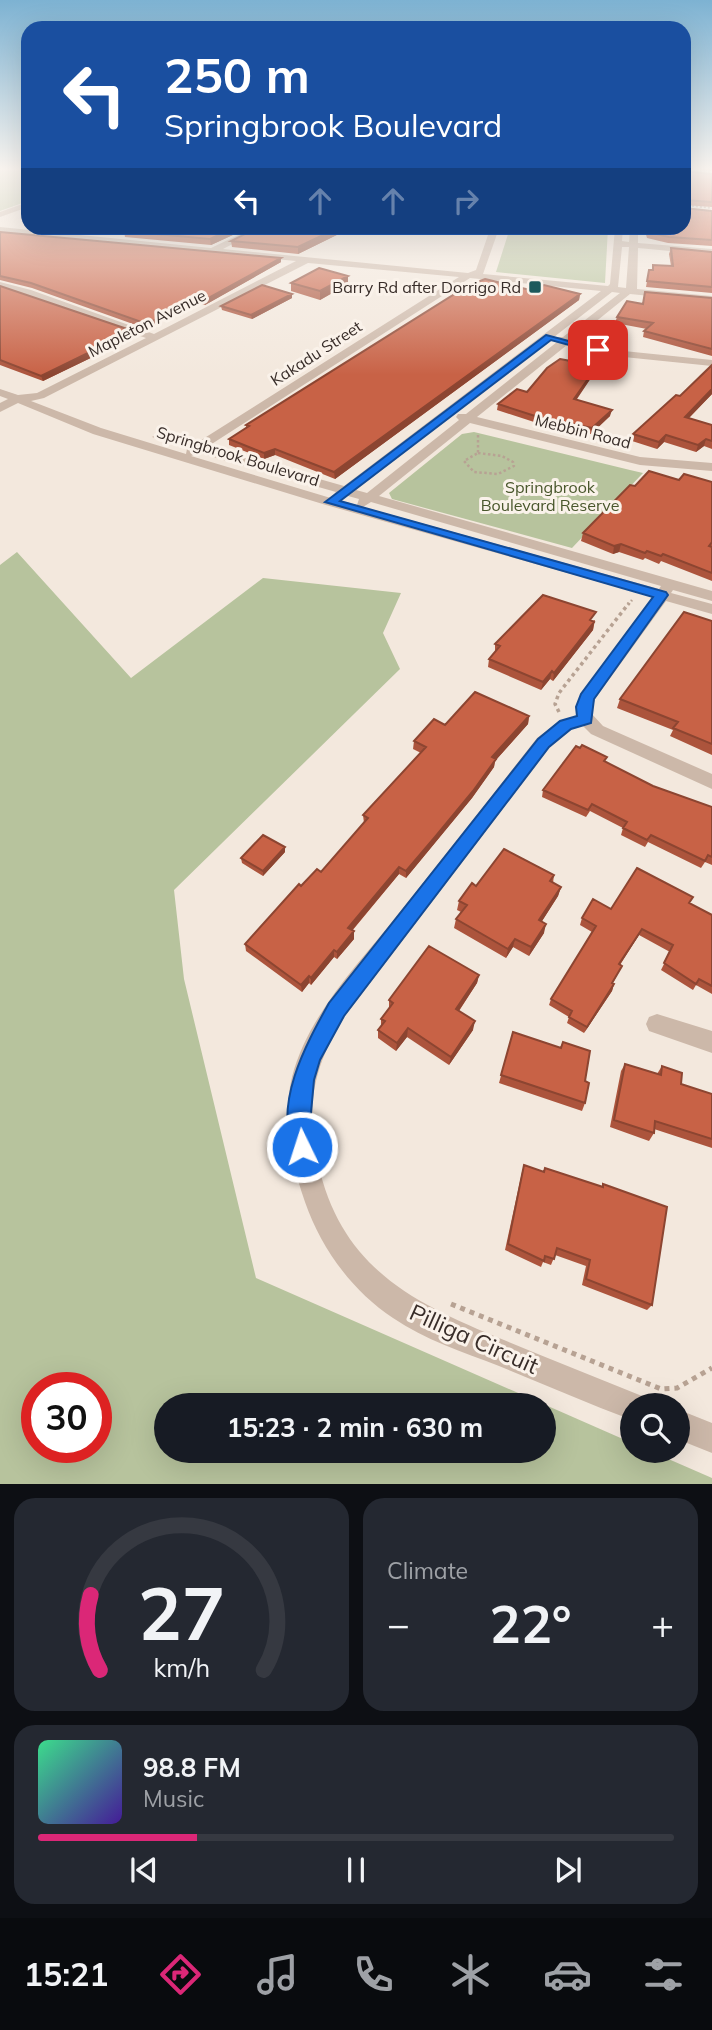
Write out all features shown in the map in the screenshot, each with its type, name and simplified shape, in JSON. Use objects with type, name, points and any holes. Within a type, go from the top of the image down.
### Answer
[{"type":"street","points":[[78,237],[712,299]]},
{"type":"street","points":[[211,251],[239,237]]},
{"type":"street","name":"Kakadu Street","points":[[182,457],[467,276],[480,272],[492,237]]},
{"type":"street","points":[[331,502],[615,285],[619,237]]},
{"type":"street","points":[[354,509],[633,286],[634,237]]},
{"type":"street","points":[[619,244],[712,252]]},
{"type":"street","name":"Mapleton Avenue","points":[[0,408],[17,399],[40,396],[306,260]]},
{"type":"street","points":[[0,285],[28,292],[154,337]]},
{"type":"street","points":[[549,337],[614,353],[712,363]]},
{"type":"street","name":"Springbrook Boulevard","points":[[0,379],[104,422],[367,498],[666,590],[712,609]]},
{"type":"street","name":"Springbrook Boulevard","points":[[0,392],[97,431],[354,509],[666,590],[712,596]]},
{"type":"street","name":"Mebbin Road","points":[[449,412],[640,461],[712,467]]},
{"type":"street","points":[[666,590],[587,698],[576,722],[712,782]]},
{"type":"street","name":"Pilliga Circuit","points":[[576,722],[543,743],[337,1009],[310,1056],[303,1080],[299,1124],[314,1194],[341,1245],[376,1288],[431,1325],[620,1401]]},
{"type":"street","points":[[657,1024],[712,1042]]},
{"type":"street","points":[[690,1429],[712,1438]]},
{"type":"path","points":[[478,453],[476,431],[490,434]]},
{"type":"path","points":[[478,453],[505,457],[513,462],[514,466],[497,474],[484,475],[474,472],[464,461],[478,453]]},
{"type":"path","points":[[576,722],[555,704],[559,693],[634,598]]},
{"type":"path","points":[[444,1301],[661,1390],[677,1388],[712,1368]]},
{"type":"green space","points":[[507,237],[607,237],[605,283],[496,272]]},
{"type":"green space","name":"Springbrook Boulevard Reserve","points":[[474,432],[643,473],[572,548],[392,499],[389,493],[462,434]]},
{"type":"green space","points":[[17,552],[131,678],[263,578],[401,593],[383,633],[400,669],[174,890],[184,979],[256,1278],[518,1393],[154,1393],[154,1463],[556,1463],[556,1410],[620,1438],[620,1463],[678,1463],[712,1478],[712,1484],[0,1484],[0,565]]},
{"type":"building","points":[[0,237],[57,237],[281,258],[205,300],[198,298],[147,324],[31,283],[0,276]]},
{"type":"building","points":[[238,237],[319,237],[298,247],[231,241]]},
{"type":"building","points":[[673,237],[712,237],[712,240]]},
{"type":"building","points":[[671,248],[712,252],[712,287],[647,281],[653,265],[673,266]]},
{"type":"building","points":[[319,268],[348,276],[320,291],[291,283]]},
{"type":"building","points":[[485,279],[534,291],[544,285],[580,294],[334,472],[275,449],[264,453],[229,439],[249,426],[246,425],[469,285]]},
{"type":"building","points":[[262,285],[292,294],[251,315],[221,306]]},
{"type":"building","points":[[0,286],[133,331],[41,376],[0,360]]},
{"type":"building","points":[[645,292],[712,298],[712,349],[644,331],[653,323],[617,317],[627,301],[643,304]]},
{"type":"building","points":[[560,359],[597,366],[574,399],[612,410],[592,428],[535,416],[498,404],[517,389],[527,392],[547,368]]},
{"type":"building","points":[[712,365],[712,389],[685,417],[712,425],[712,441],[706,439],[698,445],[666,435],[659,442],[633,434],[676,395],[680,396]]},
{"type":"building","points":[[649,471],[679,480],[684,474],[712,482],[712,542],[709,546],[712,547],[712,573],[663,554],[661,556],[647,551],[645,553],[621,544],[614,546],[583,533],[630,485],[635,486]]},
{"type":"building","points":[[543,595],[596,612],[590,620],[594,622],[554,673],[552,671],[543,682],[489,659],[500,646],[495,644]]},
{"type":"building","points":[[684,612],[712,621],[712,744],[673,728],[678,722],[620,699]]},
{"type":"building","points":[[475,692],[529,716],[492,757],[496,759],[473,791],[406,871],[399,867],[348,928],[354,931],[337,952],[334,950],[311,978],[309,976],[301,985],[245,944],[299,884],[301,886],[317,869],[321,872],[368,818],[363,815],[426,747],[414,741],[434,719],[445,725]]},
{"type":"building","points":[[582,745],[607,757],[604,761],[653,786],[712,807],[712,857],[708,855],[705,861],[651,835],[647,840],[623,828],[627,822],[592,804],[588,810],[543,790],[576,746],[580,748]]},
{"type":"building","points":[[263,835],[285,847],[263,871],[241,858]]},
{"type":"building","points":[[504,849],[554,875],[550,881],[561,887],[539,920],[546,924],[531,947],[515,939],[508,949],[456,919],[467,905],[459,901],[472,883],[476,886]]},
{"type":"building","points":[[637,868],[693,897],[689,903],[712,915],[712,986],[699,979],[696,984],[664,963],[673,945],[642,929],[619,964],[622,966],[612,983],[614,984],[587,1027],[569,1017],[572,1011],[551,999],[596,926],[582,918],[593,899],[611,909]]},
{"type":"building","points":[[429,946],[479,975],[456,1009],[475,1021],[451,1057],[408,1028],[397,1043],[378,1030],[385,1021],[381,1019],[393,1003],[389,1000]]},
{"type":"building","points":[[513,1032],[561,1048],[563,1042],[590,1051],[585,1081],[589,1083],[585,1103],[501,1075]]},
{"type":"building","points":[[625,1064],[661,1075],[662,1066],[682,1073],[681,1084],[712,1094],[712,1139],[655,1121],[654,1133],[614,1120]]},
{"type":"building","points":[[524,1165],[544,1172],[545,1168],[603,1187],[603,1184],[667,1207],[652,1305],[586,1279],[590,1260],[557,1248],[554,1259],[545,1256],[544,1261],[508,1244]]},
{"type":"place","name":"Barry Rd after Dorrigo Rd","points":[[535,287]]},
{"type":"route","points":[[302,1147],[299,1124],[303,1080],[310,1056],[337,1009],[543,743],[566,725],[586,719],[583,707],[587,698],[662,595],[331,502],[549,337],[598,350]]}]
